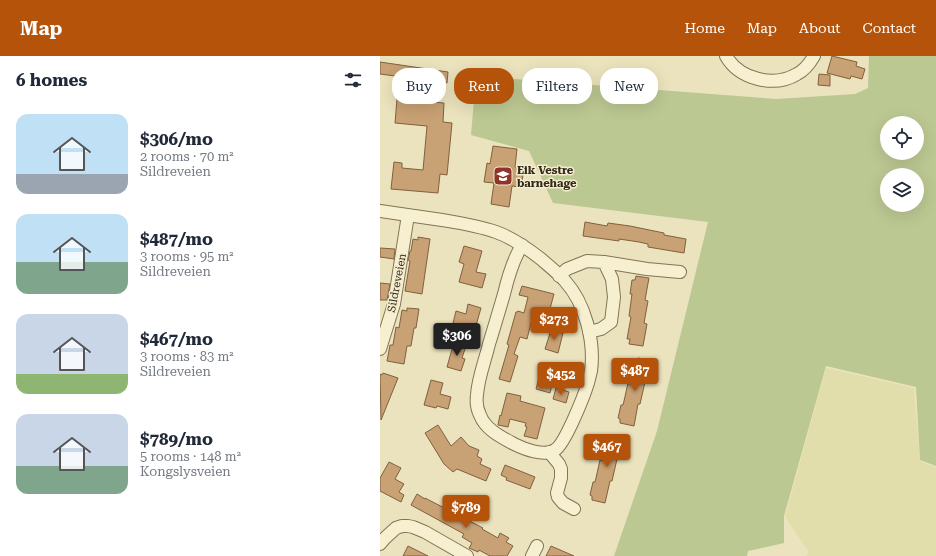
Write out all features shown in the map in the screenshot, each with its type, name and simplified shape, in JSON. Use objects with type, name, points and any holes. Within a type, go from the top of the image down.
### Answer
[{"type":"street","points":[[726,56],[734,67],[744,73],[770,81],[784,79],[798,74],[808,65],[814,56]]},
{"type":"street","points":[[380,211],[465,224],[495,231],[505,235],[522,245],[530,250],[570,288],[580,305],[589,332],[592,355],[591,371],[585,393],[578,410],[561,443],[556,450],[549,452],[531,451],[508,441],[488,428],[483,422],[477,406],[478,386],[490,342],[510,273],[517,253],[522,245]]},
{"type":"street","name":"Sildreveien","points":[[380,349],[394,304],[408,215]]},
{"type":"street","points":[[559,276],[568,269],[587,261],[680,272]]},
{"type":"street","points":[[589,332],[601,329],[611,322],[614,297],[612,279],[604,262]]},
{"type":"street","points":[[549,452],[560,464],[561,478],[557,493],[558,497],[574,509]]},
{"type":"street","points":[[380,544],[396,528],[408,526],[425,532],[467,556]]},
{"type":"shaded area","points":[[826,368],[914,388],[920,461],[936,468],[936,556],[806,556],[809,552],[785,517]]},
{"type":"green space","points":[[869,56],[936,56],[936,466],[920,460],[916,387],[826,366],[784,516],[784,543],[748,551],[747,556],[614,556],[657,431],[708,222],[553,203],[529,151],[471,135],[474,104],[514,104],[514,79],[522,80],[522,104],[592,104],[592,85],[600,86],[600,104],[658,104],[658,90],[776,99],[855,94],[868,88]]},
{"type":"building","points":[[832,56],[857,62],[856,66],[865,69],[862,79],[851,76],[850,79],[827,73]]},
{"type":"building","points":[[380,62],[421,68],[392,68],[392,76],[380,74]]},
{"type":"building","points":[[446,72],[448,72],[446,83]]},
{"type":"building","points":[[819,74],[830,75],[830,86],[818,85]]},
{"type":"building","points":[[397,104],[444,104],[443,122],[452,123],[447,175],[440,174],[438,193],[391,189],[394,162],[402,163],[402,168],[423,170],[427,126],[395,123]]},
{"type":"building","points":[[493,146],[517,149],[515,167],[524,169],[521,187],[512,186],[509,207],[491,204],[494,183],[484,182],[487,163],[490,164]]},
{"type":"building","points":[[585,222],[607,226],[608,223],[630,226],[686,239],[684,253],[648,247],[648,244],[639,242],[583,236]]},
{"type":"building","points":[[418,237],[430,239],[422,294],[405,291],[410,261],[408,260],[410,251],[413,239],[418,240]]},
{"type":"building","points":[[464,246],[482,251],[476,272],[486,274],[482,288],[459,282],[464,264],[459,262]]},
{"type":"building","points":[[380,248],[395,249],[394,259],[380,257]]},
{"type":"building","points":[[636,276],[649,278],[645,300],[648,301],[644,323],[647,324],[643,346],[629,344],[630,339],[627,339],[631,317],[629,316],[632,280],[635,280]]},
{"type":"building","points":[[380,283],[390,284],[387,300],[380,300]]},
{"type":"building","points":[[522,286],[554,294],[548,316],[561,310],[565,319],[547,328],[531,323],[527,339],[520,337],[514,354],[518,356],[510,382],[499,379],[509,345],[507,344],[516,312],[518,311],[524,313],[528,297],[519,295]]},
{"type":"building","points":[[468,304],[481,308],[475,329],[453,323],[456,311],[466,314]]},
{"type":"building","points":[[407,308],[419,309],[411,346],[407,346],[404,364],[387,361],[390,345],[393,345],[396,327],[399,328],[402,310],[407,311]]},
{"type":"building","points":[[551,330],[563,333],[558,353],[545,349]]},
{"type":"building","points":[[454,342],[466,346],[462,358],[465,359],[461,371],[447,367]]},
{"type":"building","points":[[638,358],[651,360],[647,383],[645,382],[640,404],[638,404],[634,426],[620,423],[620,419],[618,418],[621,405],[623,405],[628,383],[630,384],[634,362],[637,362]]},
{"type":"building","points":[[542,366],[556,369],[550,393],[536,389]]},
{"type":"building","points":[[383,373],[398,378],[381,420],[380,374],[382,375]]},
{"type":"building","points":[[431,380],[443,383],[440,394],[451,397],[448,409],[424,405]]},
{"type":"building","points":[[556,388],[569,392],[566,403],[553,399]]},
{"type":"building","points":[[507,393],[521,396],[520,401],[545,408],[537,439],[524,436],[527,427],[525,426],[526,423],[510,419],[508,427],[498,425]]},
{"type":"building","points":[[438,425],[451,446],[461,437],[469,446],[479,450],[477,456],[482,459],[480,464],[491,469],[486,481],[457,469],[453,472],[444,464],[425,433]]},
{"type":"building","points":[[610,435],[624,437],[619,460],[617,459],[605,503],[592,500],[592,496],[590,495],[593,482],[595,482],[600,460],[602,461],[607,438],[609,438]]},
{"type":"building","points":[[389,462],[401,468],[395,479],[404,484],[399,492],[404,495],[401,502],[380,491],[380,478]]},
{"type":"building","points":[[505,465],[535,477],[530,489],[506,480],[507,478],[501,475]]},
{"type":"building","points":[[417,494],[483,528],[482,529],[498,538],[500,533],[509,538],[506,542],[513,546],[507,556],[490,556],[479,550],[478,552],[469,548],[472,543],[462,537],[464,534],[411,505]]},
{"type":"building","points":[[408,546],[428,556],[403,556]]},
{"type":"building","points":[[551,546],[574,556],[546,556]]},
{"type":"place","name":"Eik Vestre barnehage","points":[[503,176]]}]
